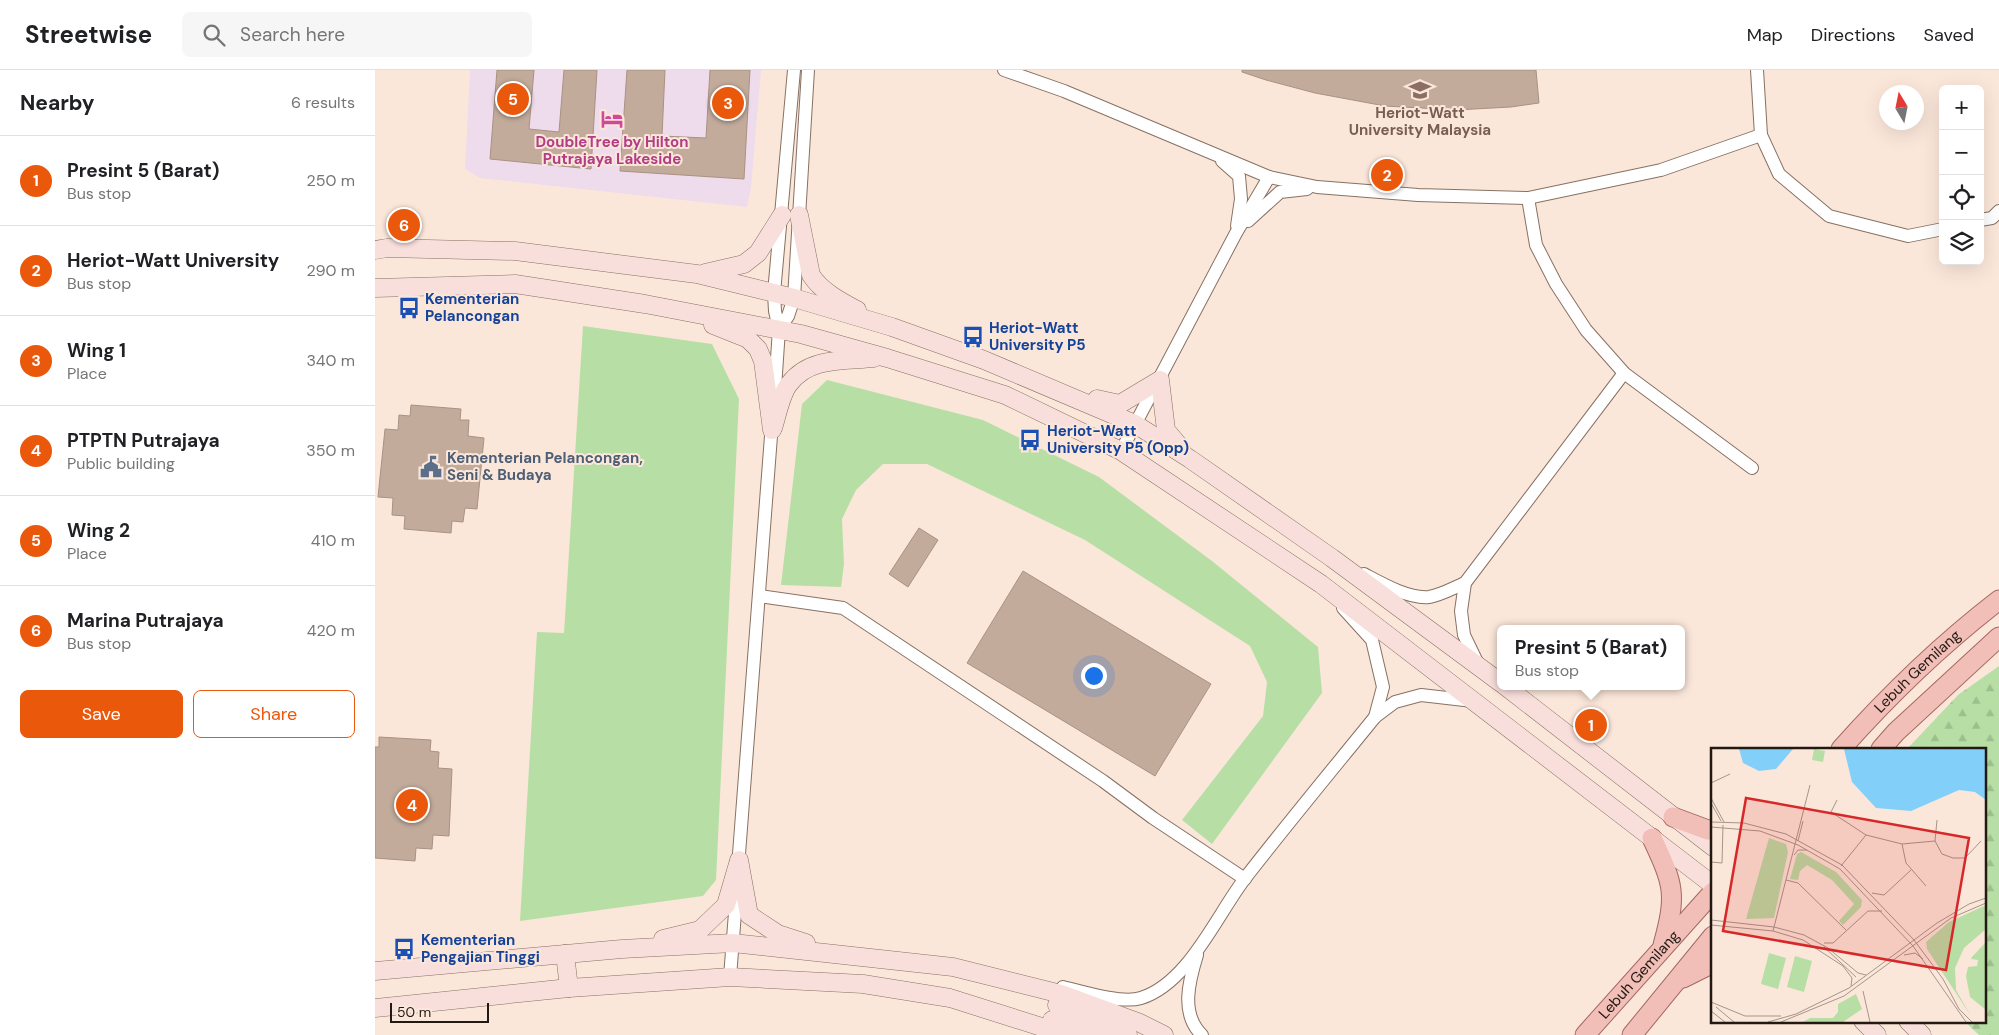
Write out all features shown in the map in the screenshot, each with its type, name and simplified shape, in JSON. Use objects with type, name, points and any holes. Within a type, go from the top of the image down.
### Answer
[{"type":"main road","name":"Lebuh Gemilang","points":[[1842,748],[1874,711],[1971,621],[1999,600]]},
{"type":"main road","name":"Lebuh Gemilang","points":[[1882,748],[1896,732],[1999,637]]},
{"type":"main road","points":[[1673,816],[1711,830]]},
{"type":"main road","points":[[1652,838],[1668,872],[1673,895],[1671,915],[1662,948]]},
{"type":"main road","name":"Lebuh Gemilang","points":[[1585,1035],[1711,894]]},
{"type":"main road","name":"Lebuh Gemilang","points":[[1632,1035],[1711,938]]},
{"type":"main road","points":[[1676,982],[1711,964]]},
{"type":"street","points":[[779,329],[788,316],[794,298],[790,215],[794,70]]},
{"type":"street","points":[[730,977],[779,329],[774,293],[790,215],[808,70]]},
{"type":"street","points":[[1004,70],[1064,92],[1269,177],[1317,187],[1418,195],[1528,198],[1661,170],[1761,135]]},
{"type":"street","points":[[1757,70],[1761,135],[1779,174],[1829,216],[1908,236],[1939,230]]},
{"type":"street","points":[[1214,153],[1239,176],[1241,199],[1236,233]]},
{"type":"street","points":[[1121,451],[1236,233],[1269,177]]},
{"type":"street","points":[[1236,233],[1280,192],[1317,187]]},
{"type":"street","points":[[1528,198],[1536,246],[1556,284],[1586,330],[1624,373],[1752,468]]},
{"type":"street","points":[[1984,219],[1992,218],[1999,211]]},
{"type":"street","points":[[697,274],[744,264],[758,253],[790,215]]},
{"type":"street","points":[[790,215],[815,282],[833,296],[892,327]]},
{"type":"street","points":[[375,250],[387,248],[515,251],[697,274],[794,298],[892,327],[984,360],[1069,394],[1135,424],[1190,459],[1332,558],[1497,680]]},
{"type":"street","points":[[375,288],[515,284],[645,304],[779,329],[887,358],[1005,395],[1121,451],[1321,584],[1711,883]]},
{"type":"street","points":[[645,304],[730,331],[748,339],[758,349],[763,361],[772,430]]},
{"type":"street","points":[[772,430],[788,385],[803,370],[820,362],[887,358]]},
{"type":"street","points":[[1479,666],[1464,635],[1461,611],[1465,583],[1624,373]]},
{"type":"street","points":[[1069,394],[1120,404],[1160,380]]},
{"type":"street","points":[[1160,380],[1166,430],[1190,459]]},
{"type":"street","points":[[1332,558],[1397,591],[1426,597],[1435,596],[1465,583]]},
{"type":"street","points":[[1321,584],[1372,640],[1383,687],[1375,717]]},
{"type":"street","points":[[759,596],[843,608],[1095,775],[1153,818],[1245,878]]},
{"type":"street","points":[[1510,690],[1711,845]]},
{"type":"street","points":[[375,971],[621,949],[733,943],[1010,973],[1112,999],[1140,999],[1166,987],[1198,950],[1245,878],[1375,717],[1395,702],[1421,695],[1475,701]]},
{"type":"street","points":[[621,949],[700,930],[726,905],[739,860]]},
{"type":"street","points":[[739,860],[749,915],[778,934],[835,953],[959,978],[1047,1001],[1109,1025],[1128,1035]]},
{"type":"street","points":[[1198,950],[1188,984],[1188,1005],[1194,1027],[1202,1035]]},
{"type":"street","points":[[565,954],[569,988]]},
{"type":"street","points":[[953,967],[1061,994],[1140,1023],[1164,1035]]},
{"type":"street","points":[[375,1008],[569,988],[730,977],[863,984],[1003,1007],[1105,1035]]},
{"type":"street","points":[[950,998],[1067,1035]]},
{"type":"street","points":[[1864,1022],[1877,1035]]},
{"type":"street","points":[[1909,1022],[1922,1035]]},
{"type":"shaded area","name":"DoubleTree by Hilton Putrajaya Lakeside","points":[[470,70],[761,70],[751,188],[747,207],[480,178],[465,169]]},
{"type":"green space","points":[[583,326],[712,344],[739,399],[716,880],[703,896],[520,921],[537,632],[564,633]]},
{"type":"green space","points":[[827,380],[983,420],[1099,477],[1212,561],[1318,647],[1322,693],[1212,844],[1182,820],[1263,716],[1267,682],[1250,646],[1085,540],[927,464],[883,464],[856,490],[842,519],[844,564],[841,587],[781,585],[802,404]]},
{"type":"green space","points":[[1999,666],[1999,1035],[1979,1035],[1965,1022],[1987,1022],[1987,748],[1908,748],[1958,695]]},
{"type":"building","points":[[497,70],[534,70],[529,129],[559,132],[564,70],[597,70],[591,169],[490,159]]},
{"type":"building","points":[[627,70],[665,70],[662,136],[706,138],[710,70],[750,70],[744,179],[620,171]]},
{"type":"building","name":"Heriot-Watt University Malaysia","points":[[1242,70],[1536,70],[1539,103],[1511,107],[1456,110],[1385,106],[1315,93],[1266,80],[1242,72]]},
{"type":"building","name":"Kementerian Pelancongan, Seni & Budaya","points":[[411,405],[461,409],[460,420],[469,420],[468,436],[484,438],[477,509],[465,508],[463,522],[452,521],[451,533],[404,529],[405,516],[392,515],[393,498],[378,497],[385,429],[398,430],[399,415],[410,416]]},
{"type":"building","points":[[919,528],[938,540],[908,587],[889,574]]},
{"type":"building","points":[[1023,571],[1211,684],[1155,776],[967,663]]},
{"type":"building","points":[[379,737],[431,740],[430,751],[439,752],[438,768],[452,769],[449,836],[433,835],[432,849],[416,848],[415,861],[375,858],[375,747],[379,747]]},
{"type":"place","name":"Heriot-Watt University Malaysia","points":[[1420,90]]},
{"type":"place","name":"Wing 2","points":[[513,99]]},
{"type":"place","name":"Wing 1","points":[[728,103]]},
{"type":"place","name":"DoubleTree by Hilton Putrajaya Lakeside","points":[[612,119]]},
{"type":"place","name":"Heriot-Watt University","points":[[1387,175]]},
{"type":"place","name":"Marina Putrajaya","points":[[404,225]]},
{"type":"place","name":"Kementerian Pelancongan","points":[[409,308]]},
{"type":"place","name":"Heriot-Watt University P5","points":[[973,337]]},
{"type":"place","name":"Heriot-Watt University P5 (Opp)","points":[[1030,440]]},
{"type":"place","name":"Kementerian Pelancongan, Seni & Budaya","points":[[431,467]]},
{"type":"place","name":"Presint 5 (Barat)","points":[[1591,725]]},
{"type":"place","name":"PTPTN Putrajaya","points":[[412,805]]},
{"type":"place","name":"Kementerian Pengajian Tinggi","points":[[404,949]]}]
